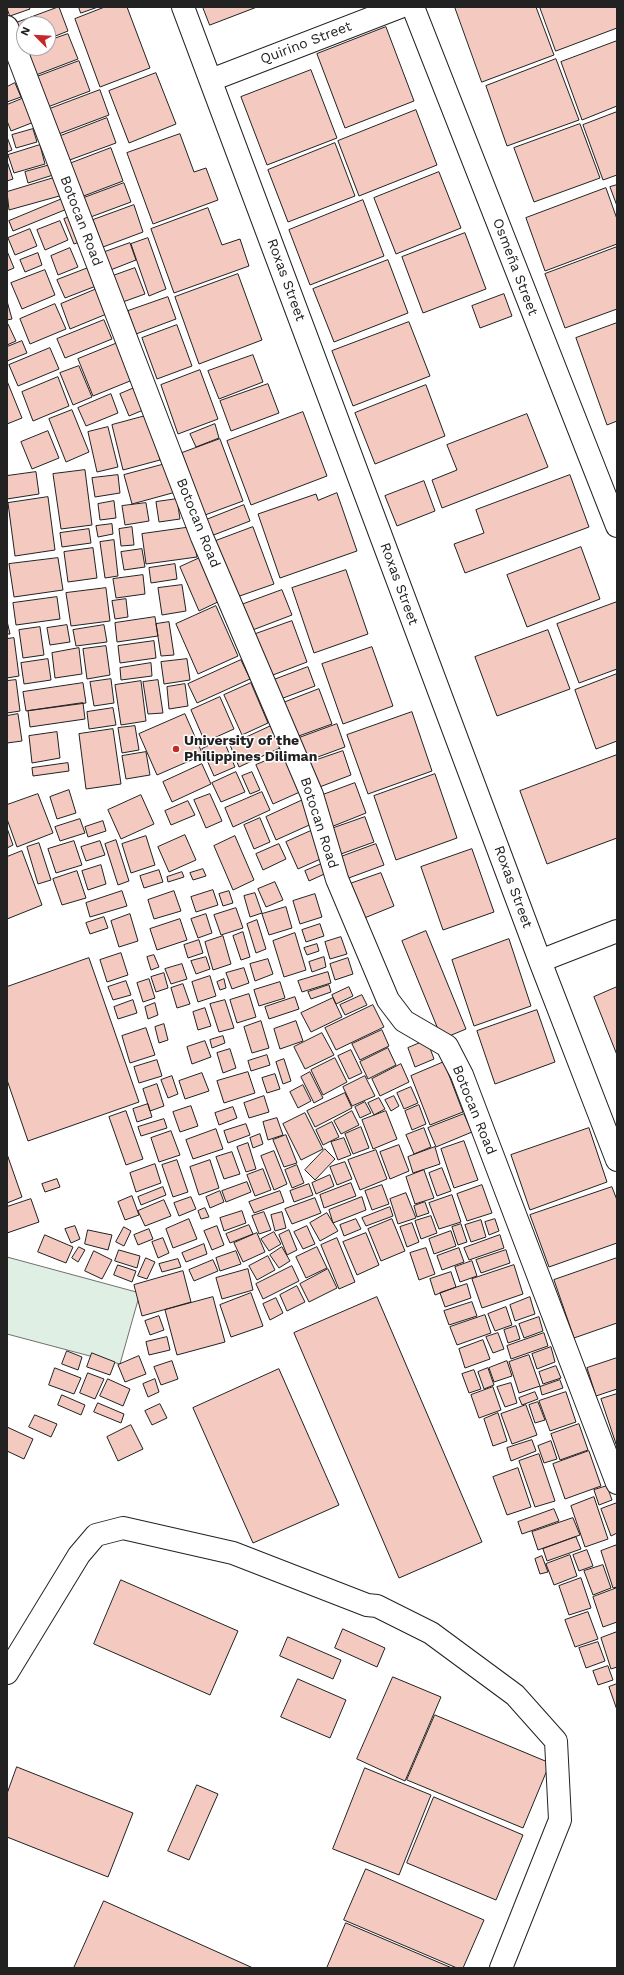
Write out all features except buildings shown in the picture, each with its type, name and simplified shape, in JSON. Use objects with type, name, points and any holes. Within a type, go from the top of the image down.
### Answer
[{"type":"street","name":"Roxas Street","points":[[182,7],[211,80],[540,961],[617,1160]]},
{"type":"street","name":"Quirino Street","points":[[211,80],[400,7]]},
{"type":"street","name":"Osmeña Street","points":[[413,7],[617,526]]},
{"type":"street","name":"Botocan Road","points":[[7,27],[202,537],[312,795],[337,879],[388,1000],[404,1021],[447,1046],[462,1075],[617,1483]]},
{"type":"street","points":[[540,961],[617,931]]},
{"type":"street","points":[[7,1673],[79,1555],[96,1535],[123,1528],[232,1553],[368,1605],[377,1606],[431,1633],[515,1695],[556,1742],[560,1820],[501,1968]]},
{"type":"green space","points":[[7,1257],[140,1293],[120,1364],[7,1334]]},
{"type":"place","name":"University of the Philippines Diliman","points":[[176,749]]}]
